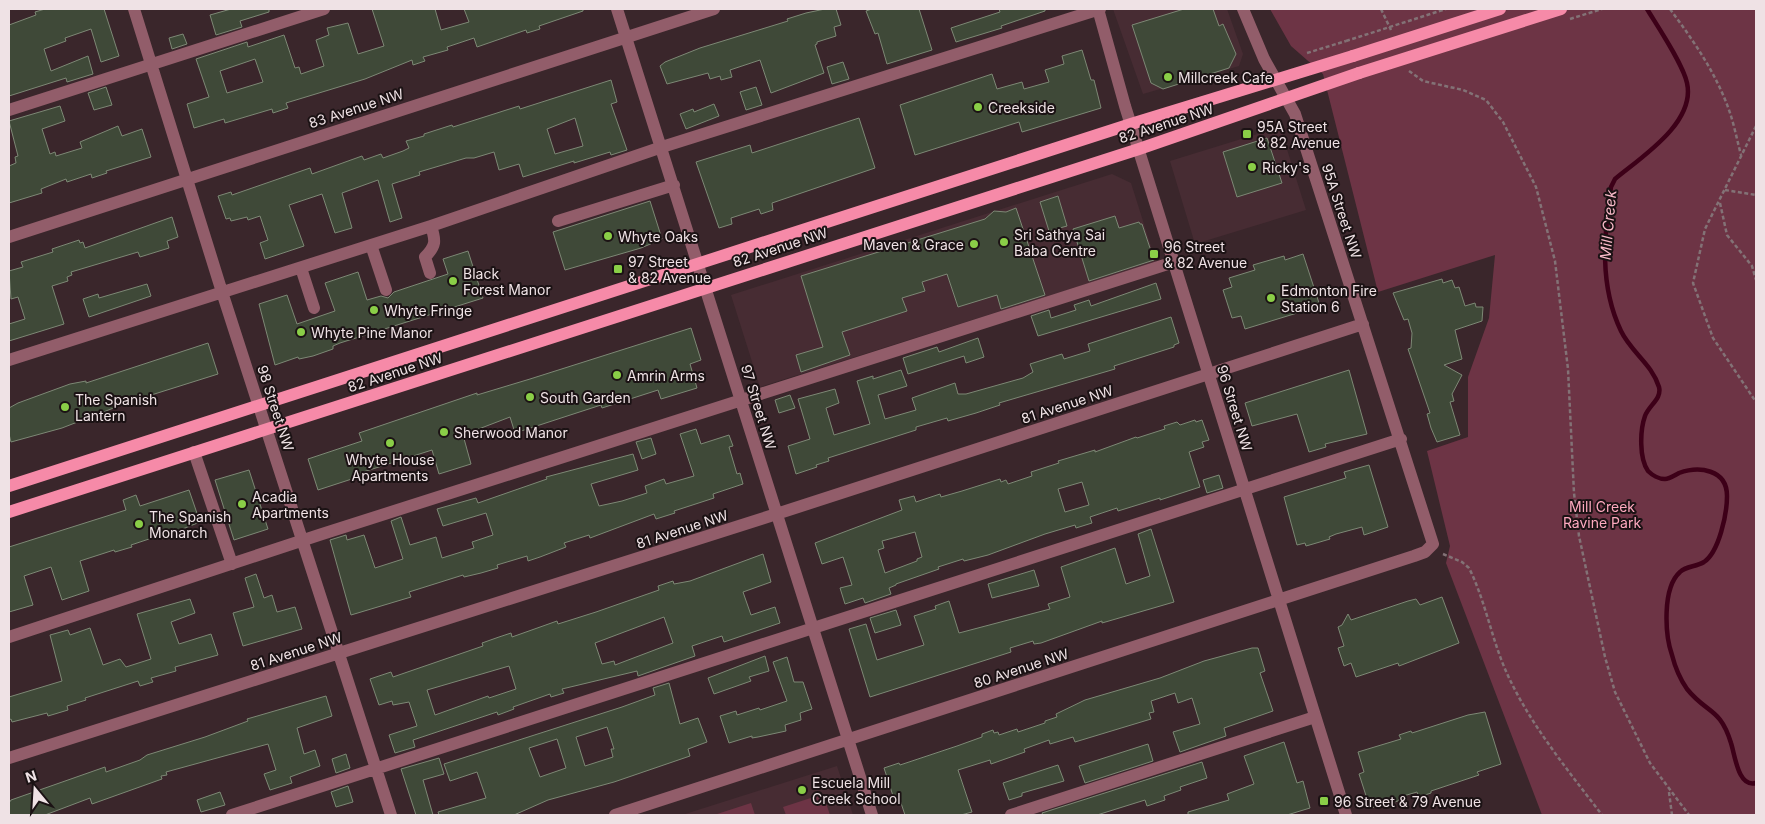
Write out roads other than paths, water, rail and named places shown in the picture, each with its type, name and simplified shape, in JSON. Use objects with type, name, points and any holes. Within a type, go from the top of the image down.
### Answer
[{"type":"main road","name":"82 Avenue NW","points":[[9,486],[1131,124],[1500,9]]},
{"type":"main road","name":"82 Avenue NW","points":[[9,512],[1139,148],[1359,73],[1561,9]]},
{"type":"street","name":"98 Street NW","points":[[134,9],[222,292],[391,815]]},
{"type":"street","points":[[9,110],[324,9]]},
{"type":"street","name":"97 Street NW","points":[[617,9],[872,815]]},
{"type":"street","name":"83 Avenue NW","points":[[9,237],[714,9]]},
{"type":"street","points":[[9,360],[431,226],[662,147],[1099,9]]},
{"type":"street","name":"96 Street NW","points":[[1099,9],[1131,124],[1346,815]]},
{"type":"street","name":"95A Street NW","points":[[1243,9],[1276,80],[1295,114],[1433,544]]},
{"type":"street","points":[[558,221],[674,185]]},
{"type":"street","points":[[430,273],[425,257],[434,248],[436,240],[431,226]]},
{"type":"street","points":[[371,245],[386,290]]},
{"type":"street","points":[[9,637],[302,540],[1174,262]]},
{"type":"street","points":[[301,268],[314,308]]},
{"type":"street","name":"81 Avenue NW","points":[[9,758],[777,514],[1363,324]]},
{"type":"street","points":[[232,815],[1400,439]]},
{"type":"street","points":[[194,452],[232,564]]},
{"type":"street","name":"80 Avenue NW","points":[[615,815],[1280,601],[1425,552],[1433,544]]},
{"type":"street","points":[[1010,815],[1315,718]]},
{"type":"waterway","name":"Mill Creek","points":[[1647,9],[1681,66],[1687,83],[1688,98],[1683,112],[1664,138],[1615,179],[1611,187],[1605,242],[1606,278],[1614,314],[1621,331],[1652,372],[1659,387],[1659,395],[1647,412],[1642,429],[1642,452],[1648,471],[1665,479],[1687,471],[1703,470],[1717,475],[1726,487],[1726,512],[1714,550],[1704,562],[1680,572],[1674,579],[1670,589],[1667,612],[1668,636],[1675,664],[1684,685],[1694,697],[1718,717],[1727,731],[1741,776],[1745,781],[1756,783]]},
{"type":"place","name":"Millcreek Cafe","points":[[1168,77]]},
{"type":"place","name":"Creekside","points":[[978,107]]},
{"type":"place","name":"95A Street & 82 Avenue","points":[[1247,134]]},
{"type":"place","name":"Ricky's","points":[[1252,167]]},
{"type":"place","name":"Whyte Oaks","points":[[608,236]]},
{"type":"place","name":"Sri Sathya Sai Baba Centre","points":[[1004,242]]},
{"type":"place","name":"Maven & Grace","points":[[974,244]]},
{"type":"place","name":"96 Street & 82 Avenue","points":[[1154,254]]},
{"type":"place","name":"97 Street & 82 Avenue","points":[[618,269]]},
{"type":"place","name":"Black Forest Manor","points":[[453,281]]},
{"type":"place","name":"Edmonton Fire Station 6","points":[[1271,298]]},
{"type":"place","name":"Whyte Fringe","points":[[374,310]]},
{"type":"place","name":"Whyte Pine Manor","points":[[301,332]]},
{"type":"place","name":"Amrin Arms","points":[[617,375]]},
{"type":"place","name":"South Garden","points":[[530,397]]},
{"type":"place","name":"The Spanish Lantern","points":[[65,407]]},
{"type":"place","name":"Sherwood Manor","points":[[444,432]]},
{"type":"place","name":"Whyte House Apartments","points":[[390,443]]},
{"type":"place","name":"Acadia Apartments","points":[[242,504]]},
{"type":"place","name":"The Spanish Monarch","points":[[139,524]]},
{"type":"place","name":"Escuela Mill Creek School","points":[[802,790]]},
{"type":"place","name":"96 Street & 79 Avenue","points":[[1324,801]]},
{"type":"park label","name":"Mill Creek Ravine Park","points":[[1602,514]]}]
